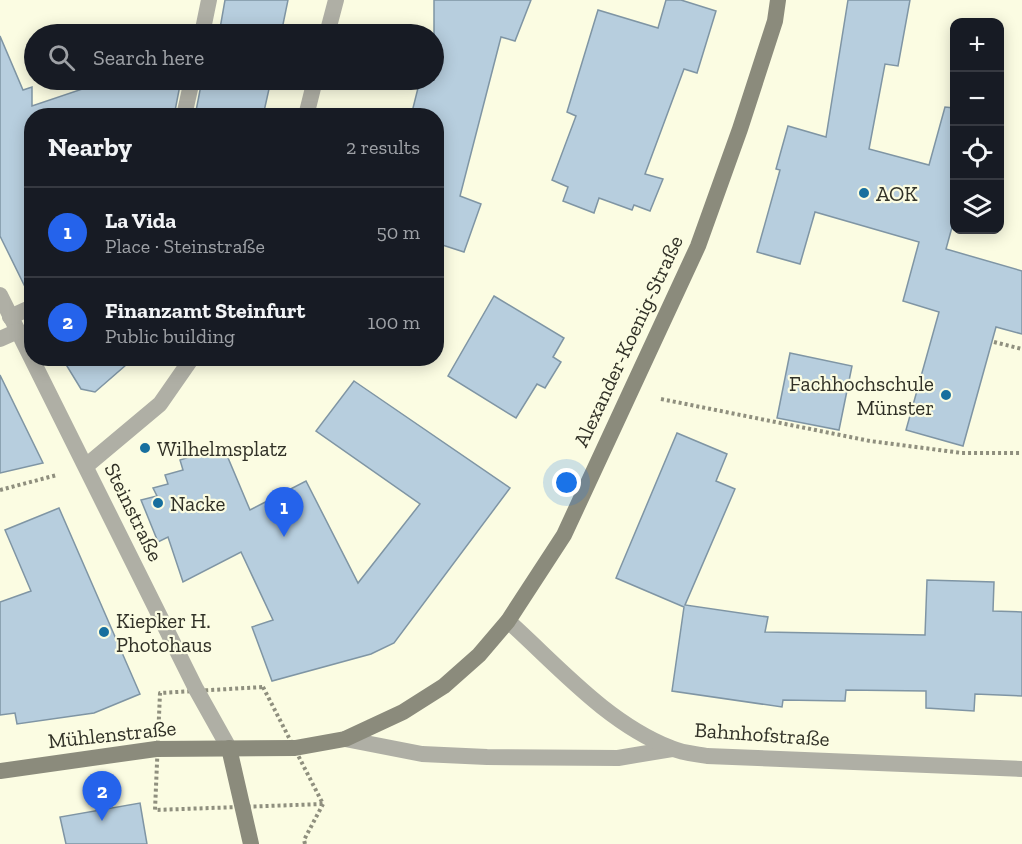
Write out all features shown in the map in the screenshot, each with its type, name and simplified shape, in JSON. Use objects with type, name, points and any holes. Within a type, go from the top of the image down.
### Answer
[{"type":"main road","name":"Alexander-Koenig-Straße","points":[[229,748],[295,748],[345,739],[403,712],[444,686],[479,655],[508,621],[564,535],[698,246],[775,21],[778,0]]},
{"type":"main road","name":"Mühlenstraße","points":[[0,771],[156,750],[229,748]]},
{"type":"main road","points":[[229,748],[251,844]]},
{"type":"street","points":[[204,24],[209,0]]},
{"type":"street","points":[[330,24],[336,0]]},
{"type":"street","points":[[186,108],[190,90]]},
{"type":"street","points":[[308,108],[312,90]]},
{"type":"street","name":"Steinstraße","points":[[0,295],[24,344]]},
{"type":"street","points":[[0,339],[24,315]]},
{"type":"street","name":"Steinstraße","points":[[35,366],[195,689],[229,748]]},
{"type":"street","points":[[86,466],[160,404],[186,366]]},
{"type":"street","name":"Bahnhofstraße","points":[[508,621],[605,708],[637,731],[672,749],[707,756],[1022,769]]},
{"type":"street","points":[[345,739],[422,754],[487,757],[618,758],[672,749]]},
{"type":"path","points":[[994,342],[1022,349]]},
{"type":"path","points":[[661,399],[870,441],[962,453],[1022,453]]},
{"type":"path","points":[[0,490],[86,466]]},
{"type":"path","points":[[195,689],[263,687],[295,748]]},
{"type":"path","points":[[304,844],[323,804]]},
{"type":"building","points":[[225,0],[288,0],[283,24],[221,24]]},
{"type":"building","points":[[434,0],[531,0],[515,41],[501,37],[460,196],[481,204],[464,252],[444,246],[444,108],[413,108],[418,90],[444,90],[444,24],[434,24]]},
{"type":"building","points":[[666,0],[681,0],[716,11],[697,73],[684,69],[645,174],[663,179],[650,211],[634,205],[632,210],[599,198],[594,213],[563,201],[568,187],[552,180],[576,116],[567,112],[598,10],[658,28]]},
{"type":"building","points":[[848,0],[910,0],[898,66],[885,64],[869,149],[929,165],[945,107],[950,108],[950,234],[946,249],[1022,271],[1022,334],[996,327],[963,446],[906,430],[939,312],[903,301],[919,242],[815,212],[800,264],[757,252],[780,170],[776,169],[788,126],[826,137]]},
{"type":"building","points":[[0,36],[23,90],[32,90],[32,106],[79,90],[179,90],[176,108],[24,108],[24,285],[0,236]]},
{"type":"building","points":[[200,90],[269,90],[265,108],[197,108]]},
{"type":"building","points":[[494,296],[564,338],[553,357],[561,362],[545,388],[537,384],[516,418],[448,376]]},
{"type":"building","points":[[790,353],[852,366],[839,430],[777,418]]},
{"type":"building","points":[[67,366],[125,366],[95,392],[81,389]]},
{"type":"building","points":[[0,375],[43,463],[0,473]]},
{"type":"building","points":[[354,381],[510,488],[394,643],[371,654],[272,681],[252,627],[273,620],[241,552],[183,582],[168,537],[158,542],[141,500],[157,496],[153,488],[168,484],[165,475],[183,470],[180,460],[223,446],[250,510],[306,481],[358,583],[420,504],[316,431]]},
{"type":"building","points":[[677,433],[727,454],[716,481],[735,489],[685,605],[768,617],[765,632],[925,635],[927,580],[994,582],[993,611],[1022,612],[1022,696],[975,694],[974,711],[926,708],[926,691],[846,690],[845,701],[783,700],[782,707],[672,691],[684,607],[616,578]]},
{"type":"building","points":[[59,508],[140,694],[94,713],[17,724],[15,713],[0,715],[0,602],[31,591],[5,530]]},
{"type":"building","points":[[140,803],[147,844],[66,844],[60,817]]},
{"type":"place","name":"AOK","points":[[864,193]]},
{"type":"place","name":"Fachhochschule Münster","points":[[946,395]]},
{"type":"place","name":"Wilhelmsplatz","points":[[145,448]]},
{"type":"place","name":"Nacke","points":[[158,503]]},
{"type":"place","name":"La Vida","points":[[284,537]]},
{"type":"place","name":"Kiepker H. Photohaus","points":[[104,632]]},
{"type":"place","name":"Finanzamt Steinfurt","points":[[102,821]]}]
